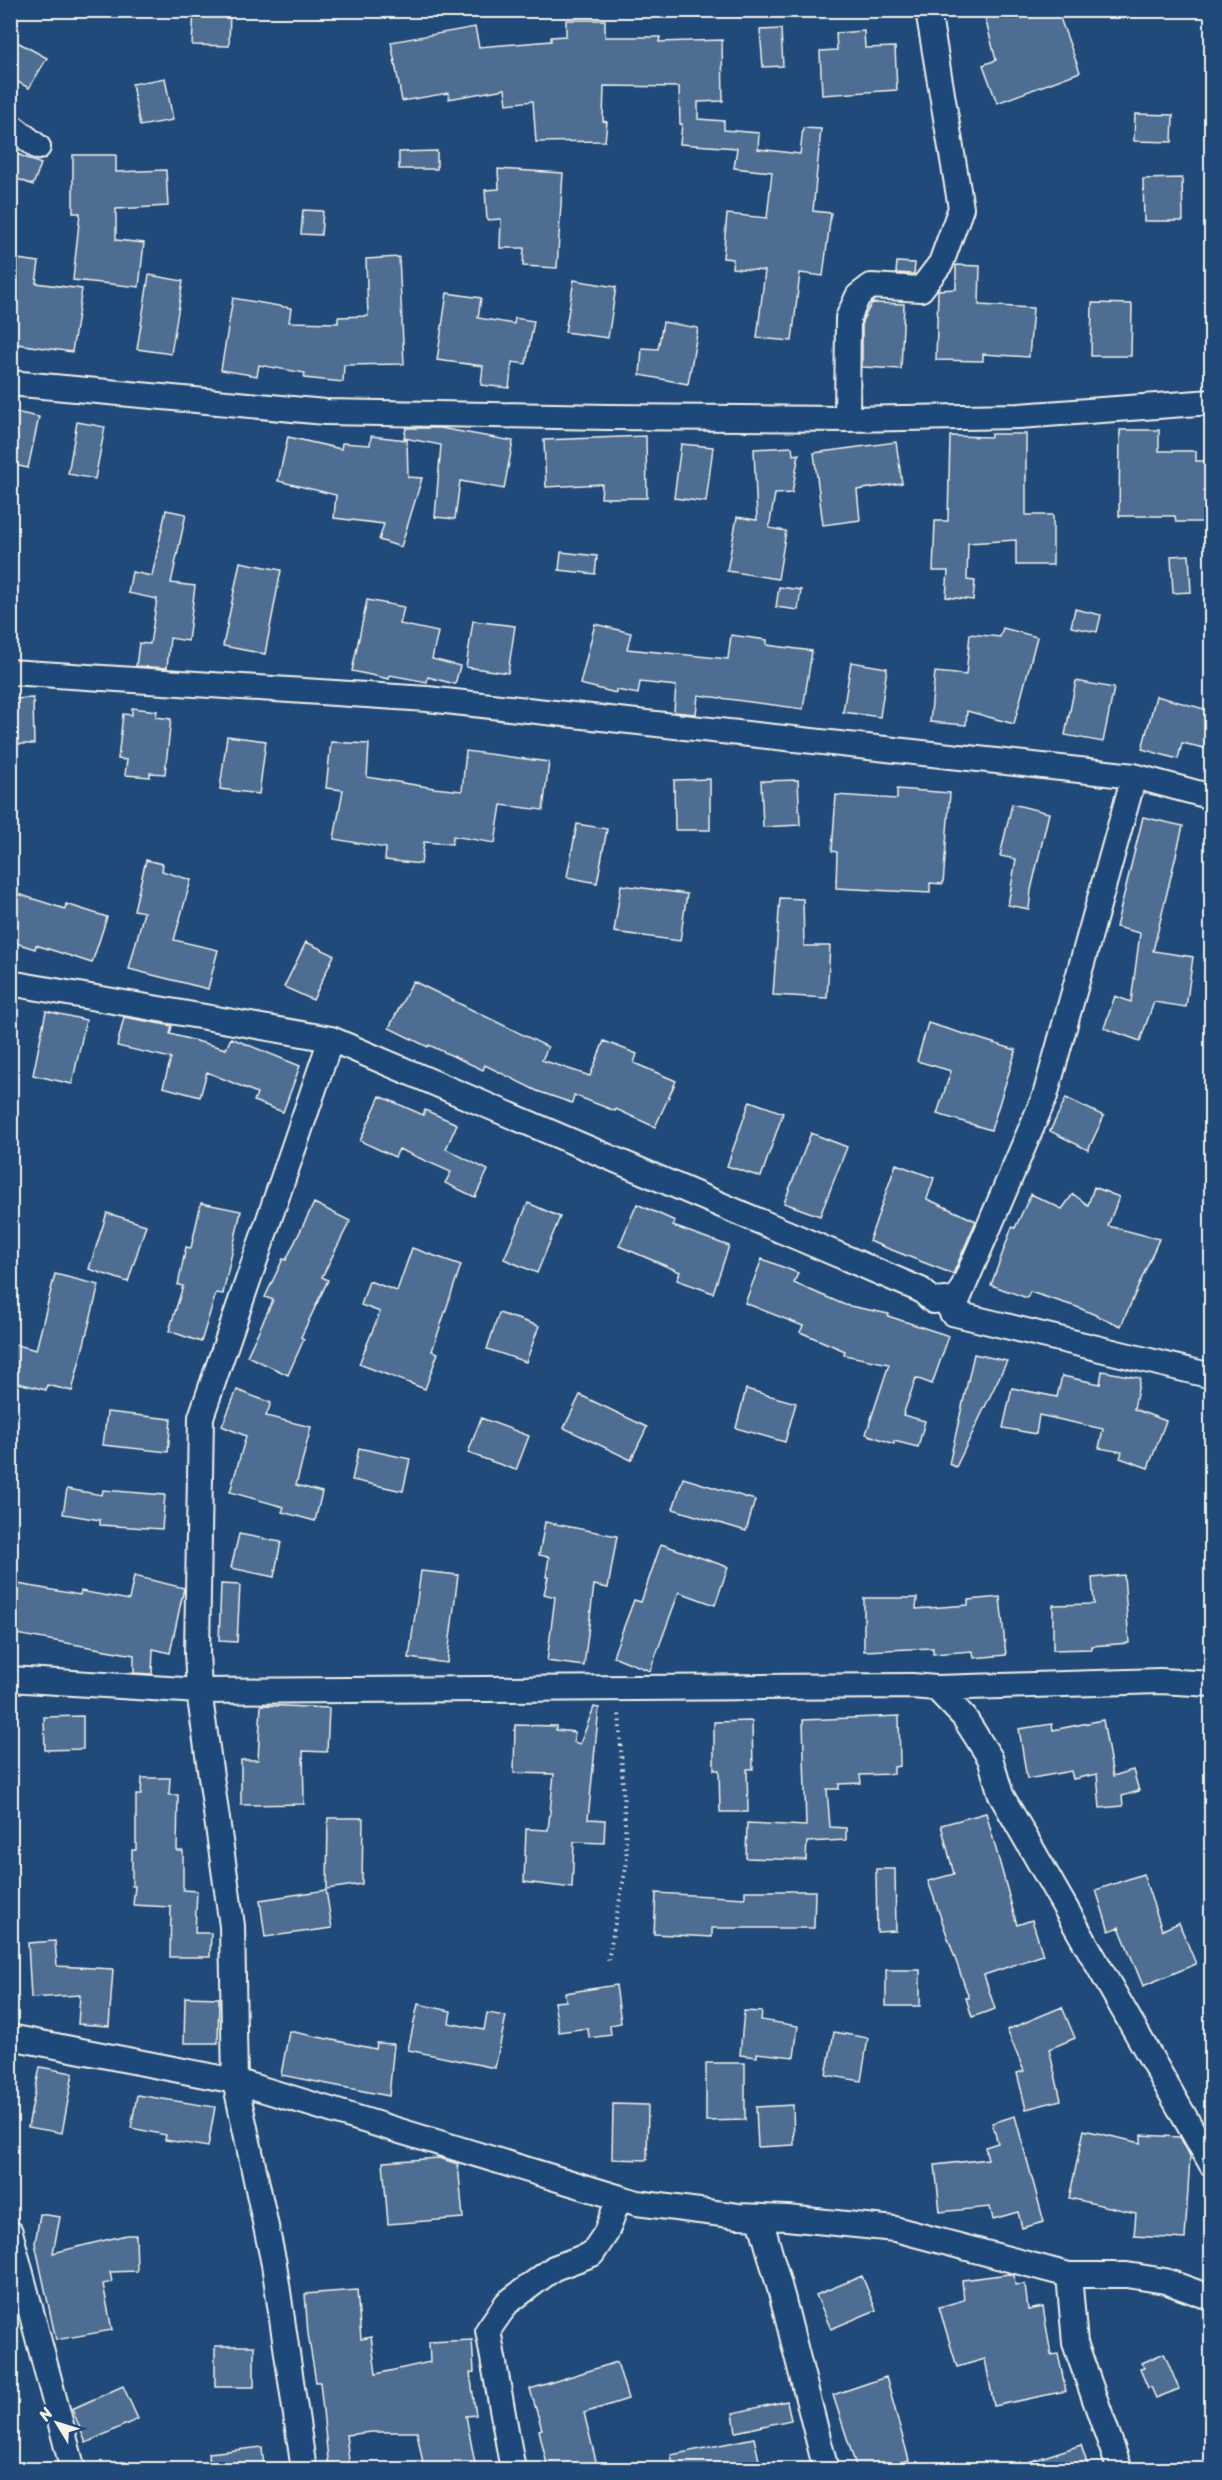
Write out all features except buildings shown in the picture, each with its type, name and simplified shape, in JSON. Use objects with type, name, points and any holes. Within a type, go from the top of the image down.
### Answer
[{"type":"street","points":[[847,419],[848,318],[858,296],[871,286],[921,289],[941,263],[961,208],[928,10]]},
{"type":"street","points":[[10,125],[38,147]]},
{"type":"street","points":[[10,383],[325,412],[847,419],[1019,416],[1212,402]]},
{"type":"street","points":[[10,672],[427,699],[1134,776],[1212,797]]},
{"type":"street","points":[[952,1313],[1046,1096],[1134,776]]},
{"type":"street","points":[[10,983],[331,1039],[921,1290],[933,1301],[946,1300],[952,1313]]},
{"type":"street","points":[[304,2469],[274,2264],[235,2080],[232,1926],[199,1691],[197,1652],[201,1417],[331,1039]]},
{"type":"street","points":[[952,1313],[1212,1376]]},
{"type":"street","points":[[10,1678],[199,1691],[912,1686],[936,1688],[1160,1681],[1212,1684]]},
{"type":"street","points":[[936,1688],[964,1717],[990,1758],[1001,1794],[1212,2165]]},
{"type":"street","points":[[10,2037],[235,2080],[637,2203],[760,2218],[894,2229],[1069,2275],[1127,2275],[1165,2281],[1212,2298]]},
{"type":"street","points":[[513,2469],[488,2330],[507,2303],[554,2268],[592,2254],[606,2233],[619,2198]]},
{"type":"street","points":[[760,2218],[826,2469]]},
{"type":"street","points":[[10,2232],[73,2469]]},
{"type":"street","points":[[1069,2275],[1075,2343],[1120,2469]]},
{"type":"path","points":[[608,1960],[627,1862],[618,1689]]}]
